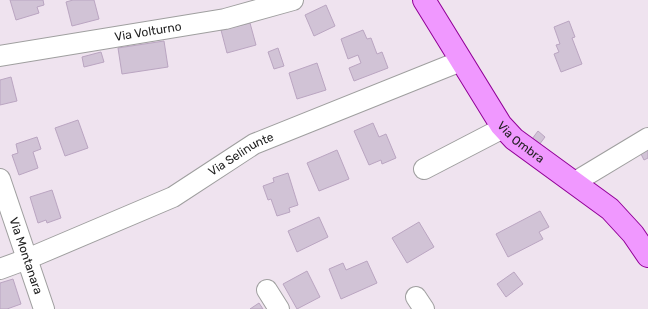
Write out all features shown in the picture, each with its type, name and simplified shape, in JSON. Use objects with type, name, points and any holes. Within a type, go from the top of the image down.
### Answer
[{"type":"main road","name":"Via Ombra","points":[[424,0],[504,128],[514,140],[575,182],[610,209],[633,234],[648,256]]},
{"type":"street","name":"Via Volturno","points":[[0,56],[225,19],[293,0]]},
{"type":"street","name":"Via Selinunte","points":[[0,269],[173,197],[254,144],[461,61]]},
{"type":"street","points":[[424,169],[504,128]]},
{"type":"street","points":[[575,182],[648,138]]},
{"type":"street","name":"Via Montanara","points":[[0,179],[44,309]]},
{"type":"street","points":[[267,290],[278,309]]},
{"type":"building","points":[[10,0],[43,0],[44,5],[37,7],[39,13],[16,20]]},
{"type":"building","points":[[73,0],[94,0],[99,19],[72,26],[66,2]]},
{"type":"building","points":[[326,5],[335,26],[314,36],[305,15]]},
{"type":"building","points":[[569,21],[575,37],[572,38],[582,64],[561,72],[554,54],[559,52],[556,45],[560,44],[554,27]]},
{"type":"building","points":[[250,23],[256,45],[227,53],[221,30]]},
{"type":"building","points":[[363,30],[367,39],[371,38],[377,54],[382,52],[388,68],[354,81],[349,68],[361,63],[358,55],[348,59],[341,39]]},
{"type":"building","points":[[164,41],[168,67],[122,74],[118,48]]},
{"type":"building","points":[[278,48],[284,66],[274,69],[268,52]]},
{"type":"building","points":[[101,52],[104,62],[84,67],[82,57]]},
{"type":"building","points":[[317,63],[326,90],[297,99],[289,73]]},
{"type":"building","points":[[11,77],[17,101],[0,105],[0,80]]},
{"type":"building","points":[[78,120],[88,148],[65,156],[55,128]]},
{"type":"building","points":[[373,123],[379,137],[386,134],[396,158],[382,164],[381,160],[369,165],[354,131]]},
{"type":"building","points":[[538,131],[545,137],[539,145],[532,139]]},
{"type":"building","points":[[37,137],[41,149],[33,152],[38,168],[19,175],[12,155],[18,153],[16,144]]},
{"type":"building","points":[[648,140],[648,158],[644,160],[637,146]]},
{"type":"building","points":[[337,150],[349,179],[319,191],[307,163]]},
{"type":"building","points":[[288,173],[298,205],[289,208],[290,212],[277,216],[271,199],[268,200],[263,186],[274,182],[273,178]]},
{"type":"building","points":[[52,190],[61,218],[47,223],[46,220],[38,223],[30,197]]},
{"type":"building","points":[[540,211],[549,227],[539,232],[543,239],[508,257],[496,234]]},
{"type":"building","points":[[319,217],[328,237],[297,252],[288,231]]},
{"type":"building","points":[[419,222],[434,247],[407,263],[392,238]]},
{"type":"building","points":[[367,261],[377,283],[341,299],[329,269],[343,263],[346,270]]},
{"type":"building","points":[[307,271],[320,297],[297,309],[283,284]]},
{"type":"building","points":[[514,272],[523,284],[506,297],[497,284]]},
{"type":"building","points":[[13,279],[21,304],[7,309],[0,309],[0,283]]},
{"type":"building","points":[[259,303],[263,309],[250,309]]}]
